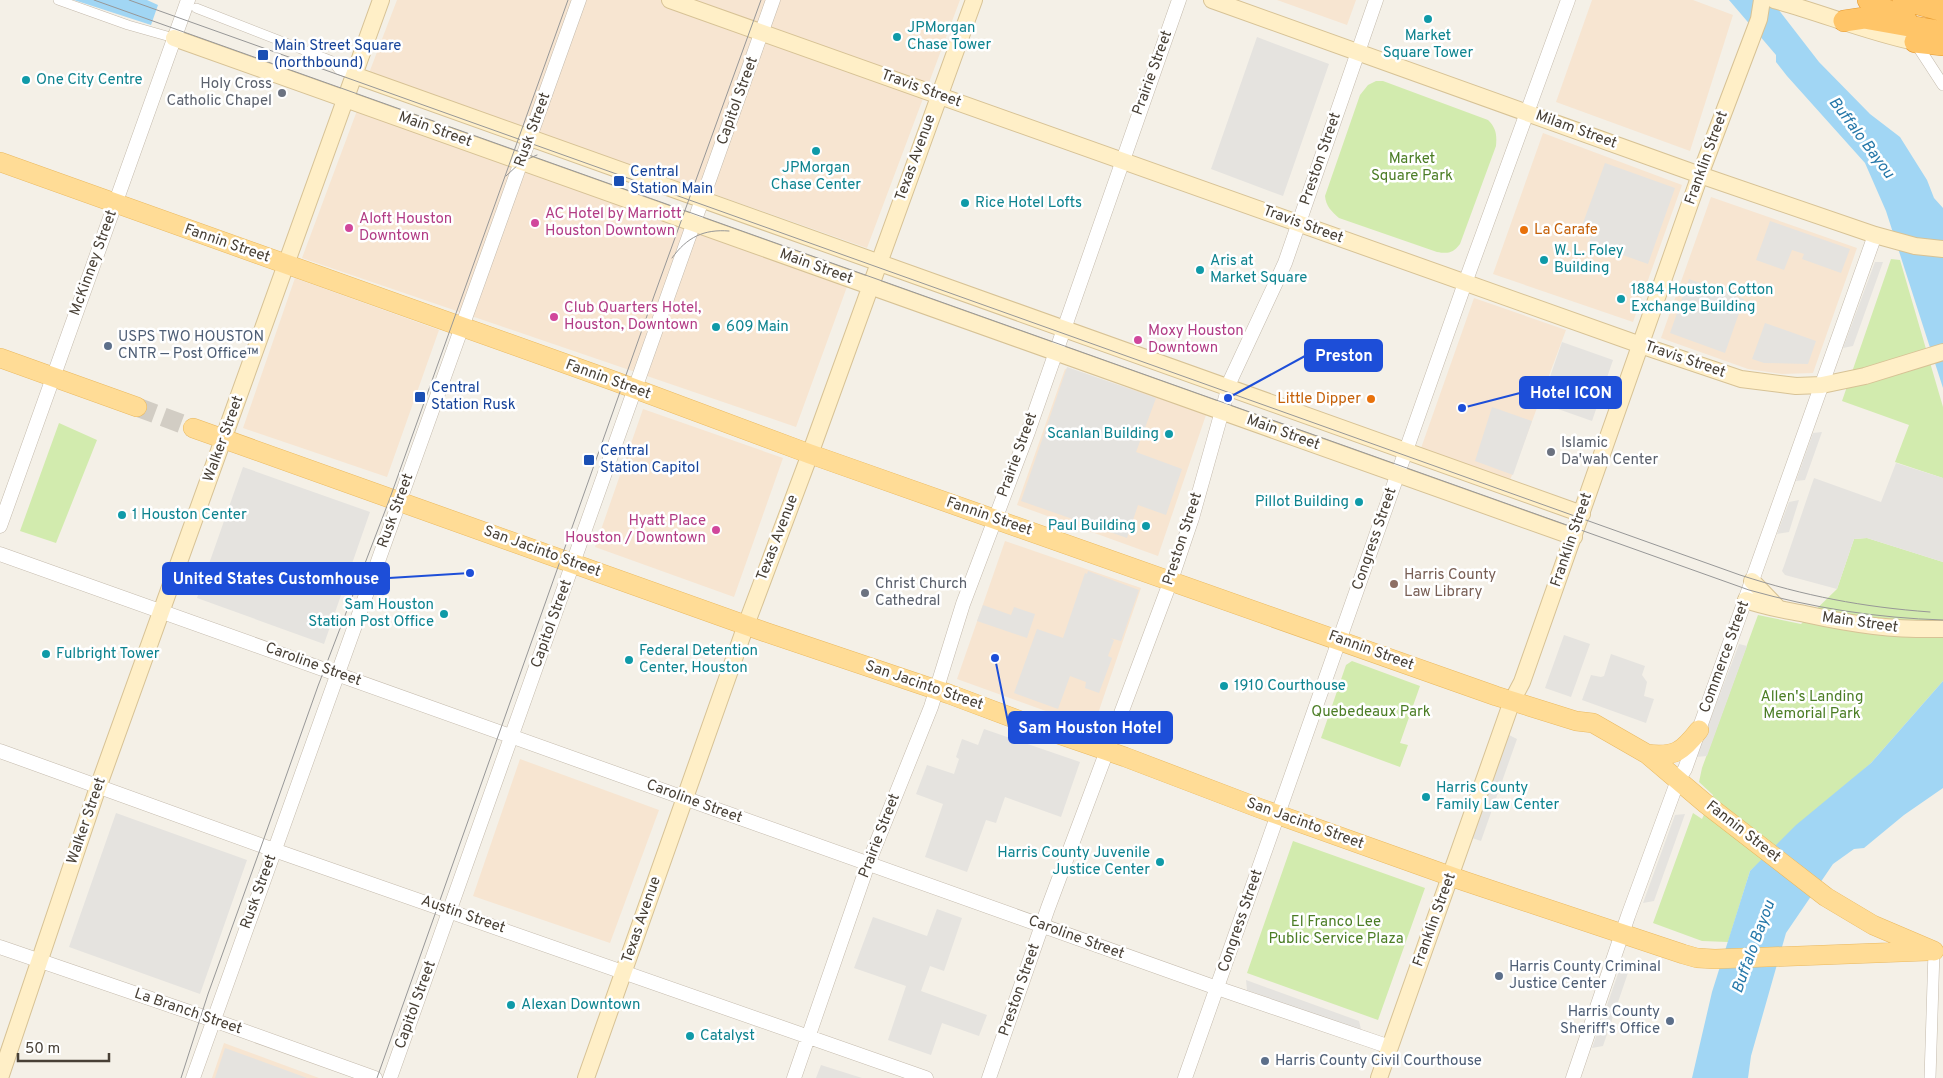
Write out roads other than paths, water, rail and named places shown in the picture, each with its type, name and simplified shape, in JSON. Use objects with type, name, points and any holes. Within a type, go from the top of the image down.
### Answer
[{"type":"highway","points":[[1903,0],[1943,11]]},
{"type":"highway","points":[[1844,21],[1877,15],[1915,34],[1943,45]]},
{"type":"highway","points":[[1915,34],[1943,32]]},
{"type":"main road","name":"Walker Street","points":[[0,1078],[99,785],[225,439],[381,0]]},
{"type":"main road","name":"Travis Street","points":[[670,0],[1465,283],[1741,379],[1769,384],[1822,385],[1888,370],[1943,352]]},
{"type":"main road","name":"Texas Avenue","points":[[586,1078],[746,625],[810,454],[938,95],[974,0]]},
{"type":"main road","name":"Milam Street","points":[[1212,0],[1836,222],[1915,246],[1943,249]]},
{"type":"main road","name":"Franklin Street","points":[[1379,1078],[1512,701],[1522,682],[1574,537],[1700,175],[1759,19],[1762,0]]},
{"type":"main road","points":[[1774,0],[1844,21]]},
{"type":"main road","points":[[1877,15],[1915,34]]},
{"type":"main road","name":"Main Street","points":[[174,38],[1574,537]]},
{"type":"main road","name":"Main Street","points":[[354,76],[1582,514]]},
{"type":"main road","name":"Fannin Street","points":[[0,162],[810,454],[1512,701],[1576,721],[1593,723],[1647,754],[1706,804],[1826,897],[1873,925],[1938,951]]},
{"type":"main road","points":[[0,358],[137,407]]},
{"type":"main road","name":"San Jacinto Street","points":[[193,428],[746,625],[1108,751],[1278,815],[1450,876],[1683,954],[1716,960],[1938,951]]},
{"type":"main road","points":[[1752,581],[1781,609]]},
{"type":"main road","name":"Main Street","points":[[1746,600],[1765,606],[1868,626],[1907,630],[1943,629]]},
{"type":"main road","points":[[1647,754],[1667,755],[1679,751],[1689,744],[1699,730]]},
{"type":"street","name":"Main Street","points":[[58,0],[128,25],[174,38]]},
{"type":"street","name":"Rusk Street","points":[[193,1078],[579,0]]},
{"type":"street","name":"Capitol Street","points":[[390,1078],[773,0]]},
{"type":"street","name":"Prairie Street","points":[[794,1078],[868,864],[936,690],[963,604],[1028,432],[1178,0]]},
{"type":"street","name":"Preston Street","points":[[989,1078],[1042,926],[1171,580],[1192,518],[1228,388],[1243,350],[1284,263],[1299,224],[1376,0]]},
{"type":"street","name":"Congress Street","points":[[1185,1078],[1465,283],[1568,0]]},
{"type":"street","name":"Main Street","points":[[192,4],[332,61],[339,70],[354,76]]},
{"type":"street","name":"McKinney Street","points":[[0,526],[174,38],[192,4]]},
{"type":"street","points":[[1915,34],[1943,85]]},
{"type":"street","name":"Commerce Street","points":[[1572,1078],[1678,780],[1685,770],[1875,235]]},
{"type":"street","name":"Caroline Street","points":[[0,554],[1042,926],[1390,1047]]},
{"type":"street","name":"Austin Street","points":[[0,751],[99,785],[274,850],[926,1078]]},
{"type":"street","name":"La Branch Street","points":[[0,946],[375,1078]]},
{"type":"street","points":[[1930,1078],[1938,951]]},
{"type":"water","points":[[74,0],[147,0],[158,5],[151,25]]},
{"type":"water","name":"Buffalo Bayou","points":[[1729,0],[1771,0],[1819,62],[1870,114],[1900,137],[1927,180],[1934,198],[1943,208],[1943,388],[1886,211],[1865,163],[1787,76],[1776,62],[1776,55]]},
{"type":"water","name":"Buffalo Bayou","points":[[1943,681],[1943,788],[1904,815],[1864,848],[1854,849],[1833,864],[1786,933],[1751,1056],[1748,1078],[1692,1078],[1712,992],[1750,871],[1796,825],[1871,763]]},
{"type":"tunnel","points":[[137,407],[193,428]]},
{"type":"tram line","points":[[94,0],[1749,590],[1845,611],[1943,620]]},
{"type":"tram line","points":[[129,0],[1740,575],[1834,600],[1930,612]]},
{"type":"tram line","points":[[181,1078],[208,994],[318,686],[390,498],[568,0]]},
{"type":"tram line","points":[[377,1078],[761,0]]},
{"type":"tram line","points":[[506,176],[521,162],[537,155]]},
{"type":"tram line","points":[[672,258],[684,245],[697,236],[712,231],[729,231]]},
{"type":"place","name":"Market Square Tower","points":[[1428,19]]},
{"type":"place","name":"JPMorgan Chase Tower","points":[[897,37]]},
{"type":"place","name":"Main Street Square (northbound)","points":[[263,55]]},
{"type":"place","name":"One City Centre","points":[[26,80]]},
{"type":"place","name":"Holy Cross Catholic Chapel","points":[[282,93]]},
{"type":"place","name":"JPMorgan Chase Center","points":[[816,151]]},
{"type":"place","name":"Central Station Main","points":[[619,181]]},
{"type":"place","name":"Rice Hotel Lofts","points":[[965,203]]},
{"type":"place","name":"AC Hotel by Marriott Houston Downtown","points":[[535,223]]},
{"type":"place","name":"Aloft Houston Downtown","points":[[349,228]]},
{"type":"place","name":"La Carafe","points":[[1524,230]]},
{"type":"place","name":"W. L. Foley Building","points":[[1544,260]]},
{"type":"place","name":"Aris at Market Square","points":[[1200,270]]},
{"type":"place","name":"1884 Houston Cotton Exchange Building","points":[[1621,299]]},
{"type":"place","name":"Club Quarters Hotel, Houston, Downtown","points":[[554,317]]},
{"type":"place","name":"609 Main","points":[[716,327]]},
{"type":"place","name":"Moxy Houston Downtown","points":[[1138,340]]},
{"type":"place","name":"USPS TWO HOUSTON CNTR — Post Office™","points":[[108,346]]},
{"type":"place","name":"Central Station Rusk","points":[[420,397]]},
{"type":"place","name":"Preston","points":[[1228,398]]},
{"type":"place","name":"Little Dipper","points":[[1371,399]]},
{"type":"place","name":"Hotel ICON","points":[[1462,408]]},
{"type":"place","name":"Scanlan Building","points":[[1169,434]]},
{"type":"place","name":"Islamic Da'wah Center","points":[[1551,452]]},
{"type":"place","name":"Central Station Capitol","points":[[589,460]]},
{"type":"place","name":"Pillot Building","points":[[1359,502]]},
{"type":"place","name":"1 Houston Center","points":[[122,515]]},
{"type":"place","name":"Paul Building","points":[[1146,526]]},
{"type":"place","name":"Hyatt Place Houston / Downtown","points":[[716,530]]},
{"type":"place","name":"United States Customhouse","points":[[470,573]]},
{"type":"place","name":"Harris County Law Library","points":[[1394,584]]},
{"type":"place","name":"Christ Church Cathedral","points":[[865,593]]},
{"type":"place","name":"Sam Houston Station Post Office","points":[[444,614]]},
{"type":"place","name":"Fulbright Tower","points":[[46,654]]},
{"type":"place","name":"Sam Houston Hotel","points":[[995,658]]},
{"type":"place","name":"Federal Detention Center, Houston","points":[[629,660]]},
{"type":"place","name":"1910 Courthouse","points":[[1224,686]]},
{"type":"place","name":"Harris County Family Law Center","points":[[1426,797]]},
{"type":"place","name":"Harris County Juvenile Justice Center","points":[[1160,862]]},
{"type":"place","name":"Harris County Criminal Justice Center","points":[[1499,976]]},
{"type":"place","name":"Alexan Downtown","points":[[511,1005]]},
{"type":"place","name":"Harris County Sheriff's Office","points":[[1670,1021]]},
{"type":"place","name":"Catalyst","points":[[690,1036]]},
{"type":"place","name":"Harris County Civil Courthouse","points":[[1265,1061]]},
{"type":"park label","name":"Market Square Park","points":[[1412,168]]},
{"type":"park label","name":"Allen's Landing Memorial Park","points":[[1812,706]]},
{"type":"park label","name":"Quebedeaux Park","points":[[1371,712]]},
{"type":"park label","name":"El Franco Lee Public Service Plaza","points":[[1336,930]]}]
